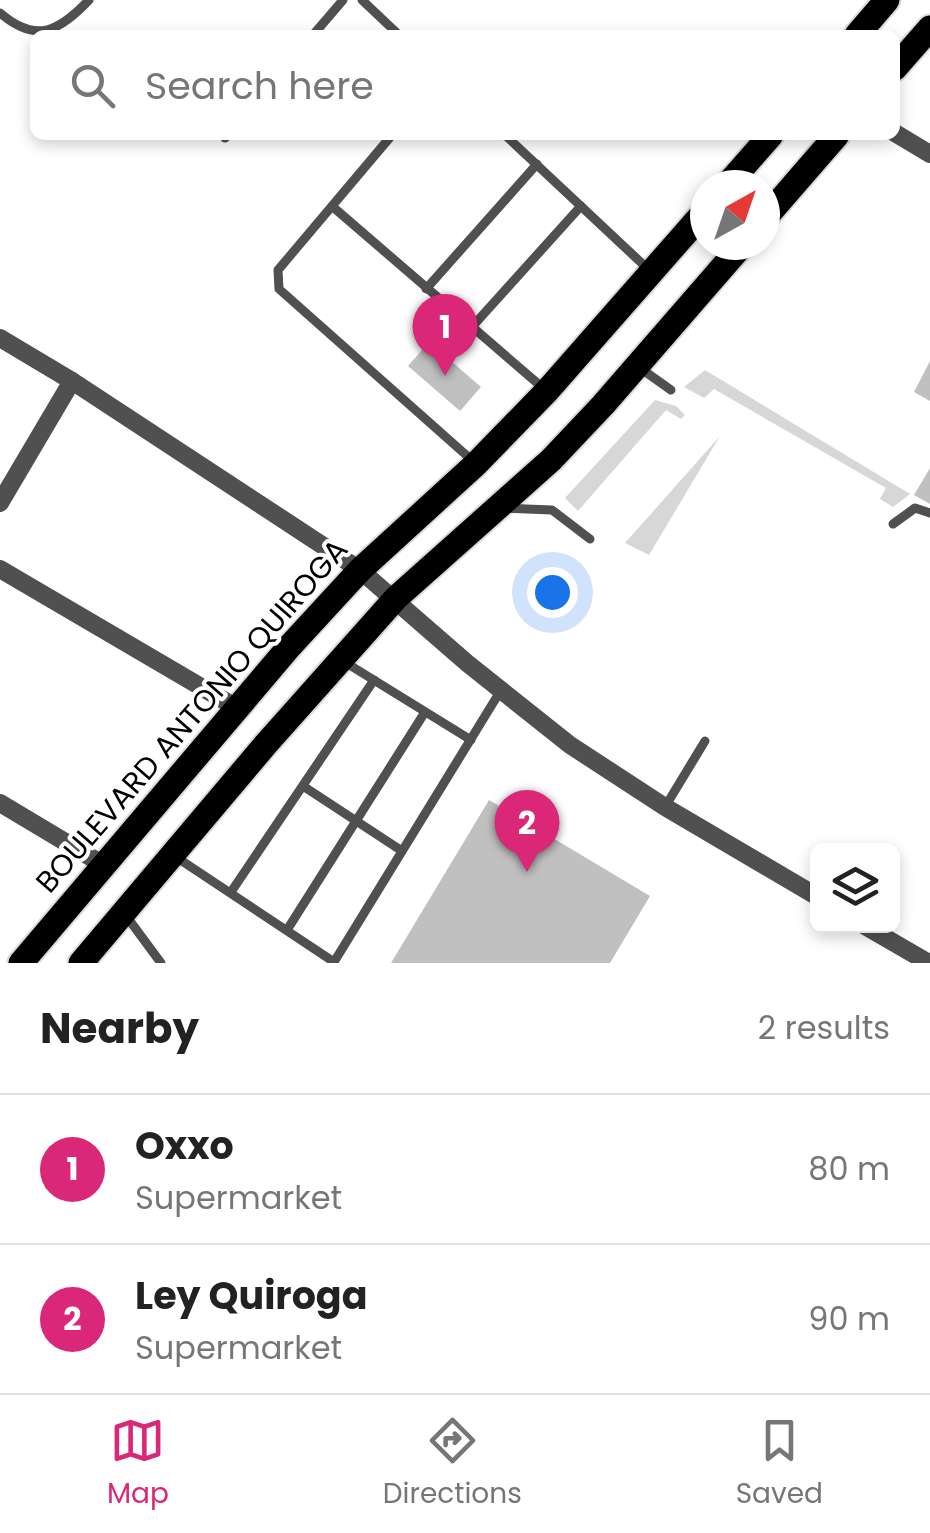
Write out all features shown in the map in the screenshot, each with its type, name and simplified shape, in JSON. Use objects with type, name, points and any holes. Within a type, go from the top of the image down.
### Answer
[{"type":"main road","points":[[861,30],[888,0]]},
{"type":"main road","points":[[900,62],[930,28]]},
{"type":"main road","points":[[740,170],[767,140]]},
{"type":"main road","points":[[780,201],[833,140]]},
{"type":"main road","name":"BOULEVARD ANTONIO QUIROGA","points":[[21,963],[102,864],[360,570],[476,464],[547,391],[690,228]]},
{"type":"main road","points":[[81,963],[396,598],[551,460],[729,260]]},
{"type":"street","points":[[900,136],[930,154]]},
{"type":"street","points":[[0,338],[360,570],[570,745],[665,807],[810,892]]},
{"type":"street","points":[[0,503],[72,381]]},
{"type":"street","points":[[0,570],[238,708]]},
{"type":"street","points":[[0,803],[102,864]]},
{"type":"street","points":[[877,933],[929,963]]},
{"type":"lane","points":[[44,30],[64,26],[89,0]]},
{"type":"lane","points":[[317,30],[342,0]]},
{"type":"lane","points":[[362,0],[394,30]]},
{"type":"lane","points":[[0,13],[30,30]]},
{"type":"lane","points":[[388,140],[278,270],[279,289],[476,464]]},
{"type":"lane","points":[[511,140],[652,272]]},
{"type":"lane","points":[[426,288],[537,164]]},
{"type":"lane","points":[[471,328],[582,206]]},
{"type":"lane","points":[[334,207],[547,391]]},
{"type":"lane","points":[[637,366],[671,390]]},
{"type":"lane","points":[[496,508],[552,510],[590,539]]},
{"type":"lane","points":[[893,524],[915,508],[930,513]]},
{"type":"lane","points":[[340,659],[471,740]]},
{"type":"lane","points":[[231,892],[374,680]]},
{"type":"lane","points":[[173,854],[334,962],[501,690]]},
{"type":"lane","points":[[287,930],[425,712]]},
{"type":"lane","points":[[665,807],[706,741]]},
{"type":"lane","points":[[302,786],[402,852]]},
{"type":"lane","points":[[124,912],[161,963]]},
{"type":"shaded area","points":[[705,370],[910,494],[893,507],[880,499],[886,488],[714,389],[704,398],[684,387]]},
{"type":"shaded area","points":[[655,400],[676,406],[685,415],[681,419],[666,410],[578,511],[565,498]]},
{"type":"shaded area","points":[[720,436],[649,555],[625,543]]},
{"type":"building","points":[[429,342],[481,387],[460,411],[408,366]]},
{"type":"building","points":[[930,361],[930,401],[914,392]]},
{"type":"building","points":[[930,468],[930,504],[914,495]]},
{"type":"building","points":[[489,800],[650,896],[610,963],[391,963]]},
{"type":"place","name":"Oxxo","points":[[445,376]]},
{"type":"place","name":"Ley Quiroga","points":[[527,872]]}]
